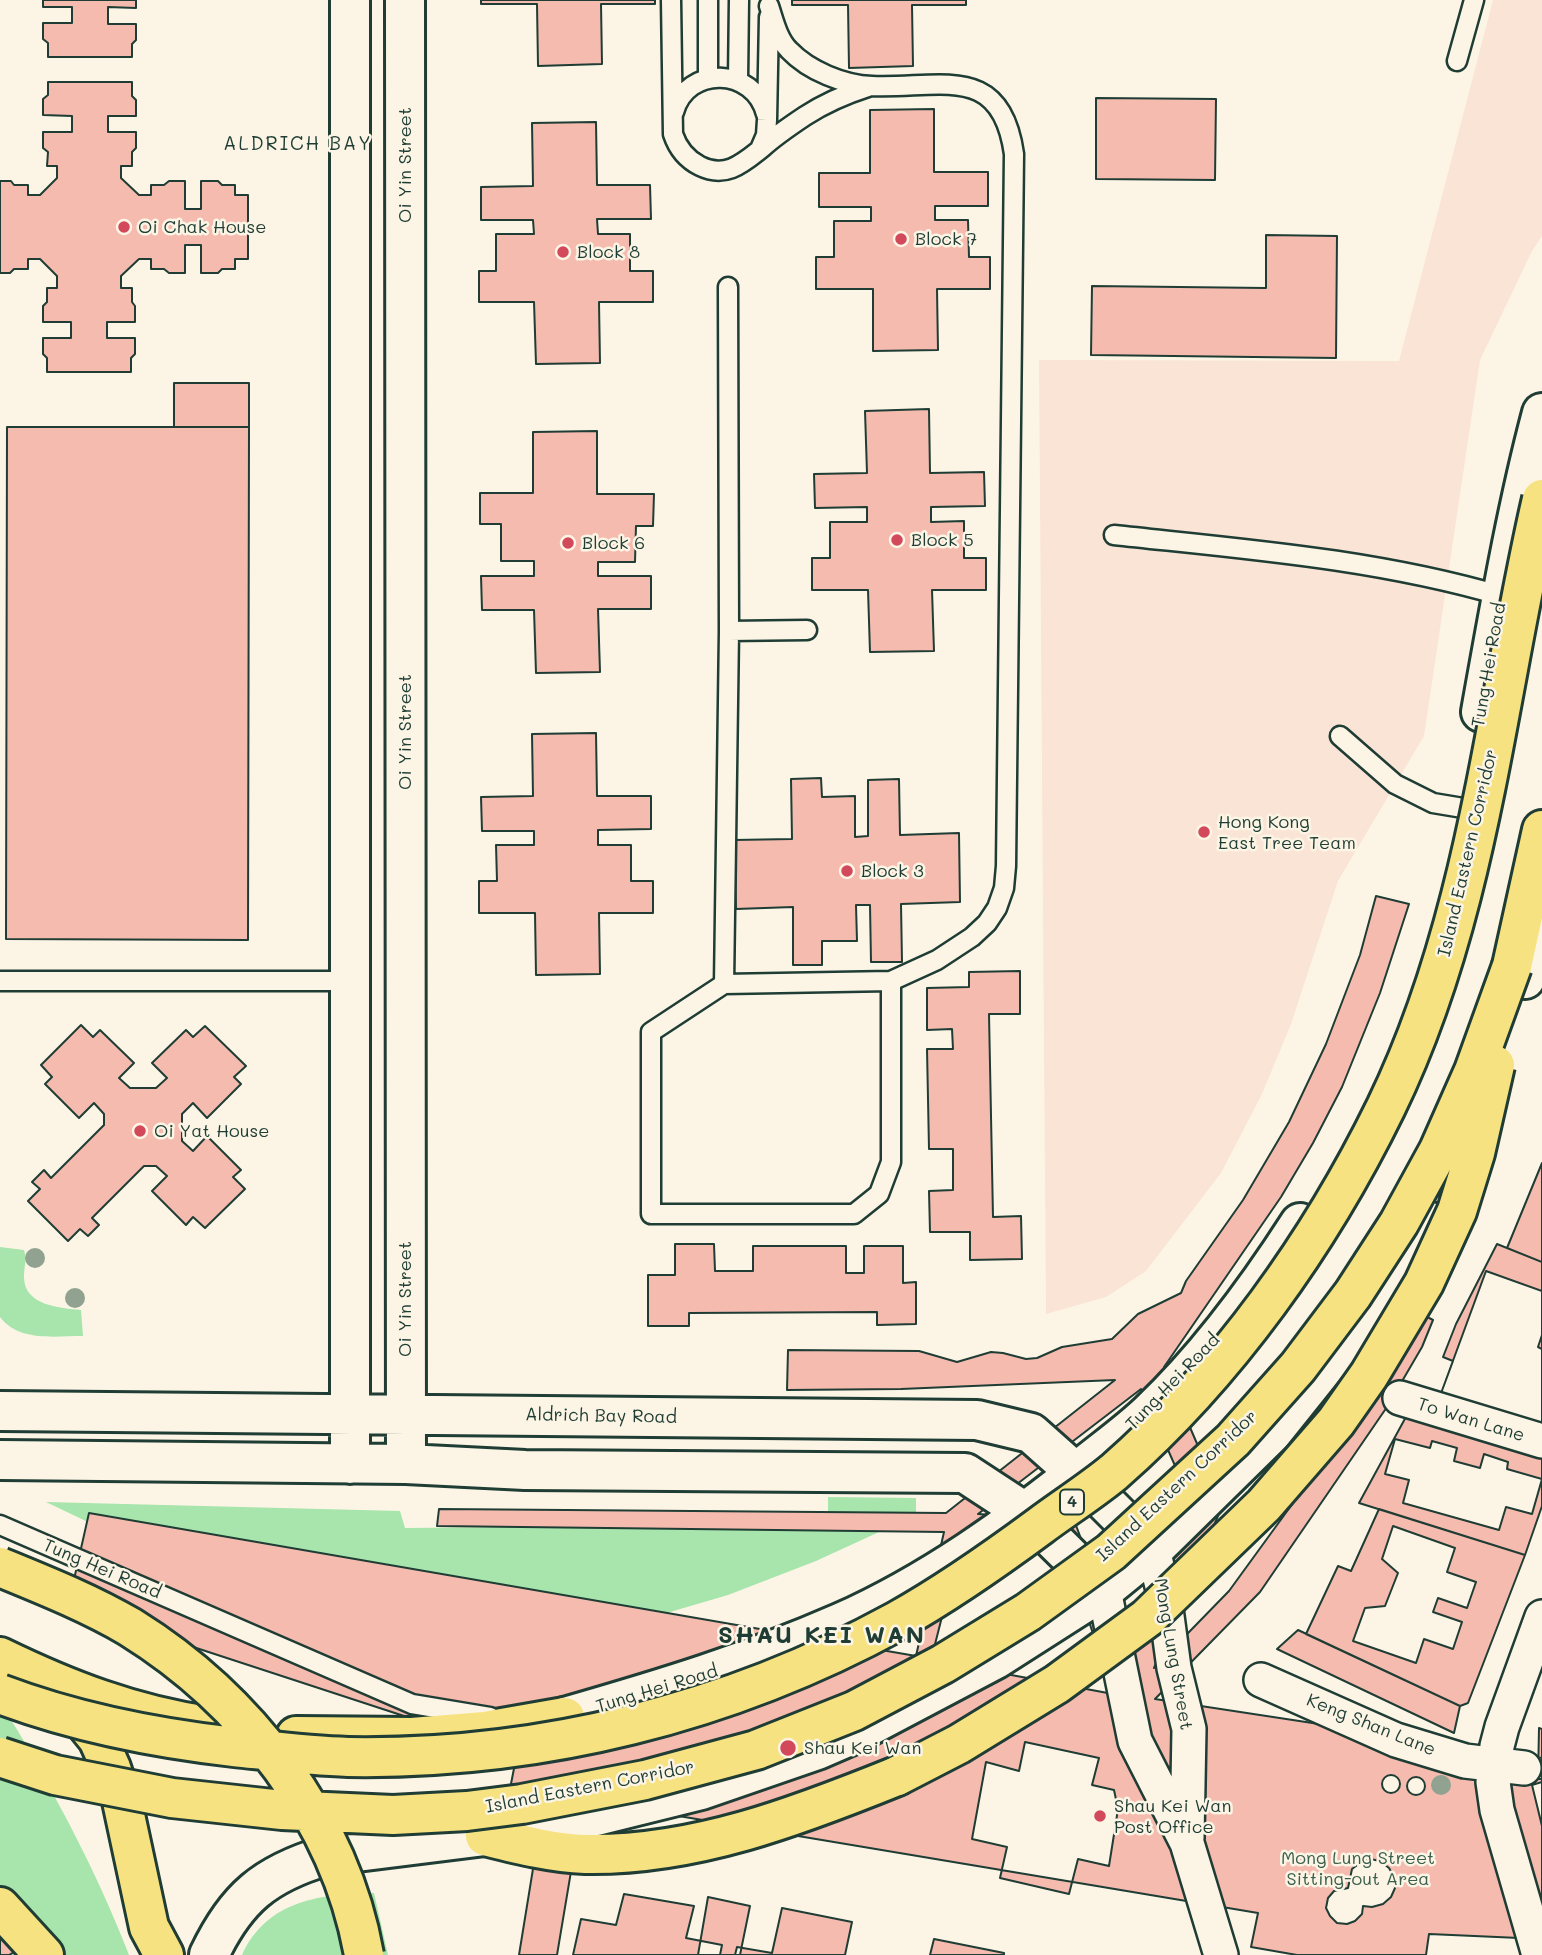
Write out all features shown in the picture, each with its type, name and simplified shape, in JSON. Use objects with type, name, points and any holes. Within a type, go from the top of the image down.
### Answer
[{"type":"highway","name":"Island Eastern Corridor","points":[[0,1694],[91,1721],[200,1743],[344,1757],[459,1752],[582,1737],[686,1711],[824,1658],[899,1620],[977,1572],[1112,1473],[1186,1400],[1247,1330],[1296,1264],[1345,1183],[1387,1105],[1418,1033],[1445,957],[1464,890],[1542,499]]},
{"type":"highway","name":"Island Eastern Corridor","points":[[0,1757],[55,1776],[172,1798],[282,1811],[393,1815],[467,1811],[522,1804],[645,1780],[756,1750],[854,1711],[943,1664],[1028,1612],[1111,1552],[1233,1440],[1298,1367],[1353,1294],[1399,1223],[1439,1150],[1474,1071],[1512,966],[1542,830]]},
{"type":"highway","points":[[485,1836],[532,1847],[584,1854],[651,1850],[730,1835],[812,1811],[897,1776],[959,1744],[1057,1684],[1147,1618],[1264,1505],[1336,1422],[1369,1375],[1417,1294],[1457,1211],[1475,1153],[1493,1079],[1512,966]]},
{"type":"highway","points":[[0,1567],[64,1594],[128,1626],[167,1651],[228,1705],[288,1775],[316,1820],[349,1896],[365,1955]]},
{"type":"highway","points":[[0,1657],[39,1676],[131,1711],[263,1735],[412,1737],[485,1731],[565,1717]]},
{"type":"highway","points":[[39,1676],[81,1716],[98,1739],[122,1801],[149,1927],[164,1955]]},
{"type":"highway","points":[[0,1907],[44,1955]]},
{"type":"main road","points":[[350,0],[350,1464]]},
{"type":"main road","name":"Oi Yin Street","points":[[405,0],[406,1464]]},
{"type":"main road","name":"Tung Hei Road","points":[[565,1717],[664,1689],[768,1653],[842,1622],[916,1585],[1026,1513],[1149,1413],[1199,1361],[1288,1242],[1341,1157],[1403,1026],[1439,913],[1464,808],[1502,596],[1542,413]]},
{"type":"main road","points":[[209,1955],[223,1926],[249,1894],[305,1862],[326,1856],[485,1836],[596,1816],[768,1769],[854,1734],[996,1658],[1104,1590],[1153,1550],[1272,1433],[1328,1363],[1379,1291],[1432,1202],[1479,1104],[1510,1026],[1542,921]]},
{"type":"main road","name":"Aldrich Bay Road","points":[[0,1411],[977,1420],[1031,1433],[1076,1473],[1153,1550]]},
{"type":"main road","points":[[0,1460],[406,1464],[525,1470],[965,1473],[1026,1513],[1104,1590]]},
{"type":"street","name":"To Wan Lane","points":[[1400,1398],[1542,1441]]},
{"type":"street","name":"Mong Lung Street","points":[[1153,1550],[1164,1594],[1174,1668],[1189,1729],[1187,1843]]},
{"type":"street","name":"Mong Lung Street","points":[[1104,1590],[1135,1741],[1187,1843],[1221,1955]]},
{"type":"street","points":[[1539,1955],[1494,1795],[1509,1767],[1502,1727],[1542,1618]]},
{"type":"street","name":"Keng Shan Lane","points":[[1261,1680],[1396,1740],[1465,1761],[1509,1767]]},
{"type":"lane","points":[[671,0],[673,134],[680,150],[691,161],[705,168],[721,171],[738,167],[826,103],[870,86]]},
{"type":"lane","points":[[708,0],[709,78]]},
{"type":"lane","points":[[738,0],[738,80]]},
{"type":"lane","points":[[1457,61],[1474,0]]},
{"type":"lane","points":[[760,149],[766,135],[767,120],[769,3]]},
{"type":"lane","points":[[769,3],[788,50],[811,66],[834,78],[870,86],[956,85],[974,90],[991,99],[1004,113],[1011,132],[1014,154],[1004,888],[997,908],[987,923],[972,937],[937,960],[891,981],[724,984],[651,1032],[651,1214],[854,1214],[879,1194],[891,1162],[891,981]]},
{"type":"lane","points":[[672,119],[681,97],[698,82],[724,76],[748,86],[760,98],[767,120]]},
{"type":"lane","points":[[724,984],[729,631],[727,287]]},
{"type":"lane","points":[[1114,535],[1308,557],[1447,580],[1502,596]]},
{"type":"lane","points":[[729,631],[807,630]]},
{"type":"lane","points":[[1340,736],[1395,784],[1433,803],[1464,808]]},
{"type":"lane","points":[[0,981],[350,981]]},
{"type":"lane","name":"Tung Hei Road","points":[[0,1525],[412,1704],[491,1717],[565,1717]]},
{"type":"shaded area","name":"Hong Kong East Tree Team","points":[[1493,0],[1542,0],[1542,236],[1532,251],[1480,360],[1424,736],[1338,881],[1291,1024],[1262,1094],[1221,1173],[1146,1271],[1106,1297],[1046,1314],[1039,360],[1399,361]]},
{"type":"green space","points":[[0,1247],[24,1250],[26,1287],[37,1300],[45,1304],[81,1310],[83,1336],[49,1337],[27,1334],[17,1331],[0,1317]]},
{"type":"green space","points":[[828,1497],[916,1498],[916,1515],[816,1561],[728,1595],[619,1627],[92,1524],[46,1502],[400,1511],[405,1528],[828,1524]]},
{"type":"green space","points":[[0,1705],[12,1721],[78,1840],[129,1955],[0,1955]]},
{"type":"green space","points":[[374,1893],[388,1955],[242,1955],[266,1922],[281,1911],[335,1895]]},
{"type":"building","points":[[43,0],[136,0],[136,8],[108,7],[108,24],[136,24],[132,57],[48,57],[48,43],[43,39],[43,23],[72,23],[72,7],[43,7]]},
{"type":"building","points":[[481,0],[655,0],[655,4],[601,4],[602,64],[538,66],[537,4],[481,4]]},
{"type":"building","points":[[792,0],[966,0],[966,5],[912,5],[913,66],[849,68],[848,5],[792,5]]},
{"type":"building","name":"Oi Chak House","points":[[48,82],[132,82],[136,116],[108,116],[108,132],[136,132],[132,166],[121,166],[121,178],[139,195],[151,195],[151,185],[185,181],[185,209],[201,209],[201,181],[218,181],[222,185],[235,185],[235,195],[248,195],[248,259],[235,259],[235,269],[201,273],[201,245],[185,245],[185,273],[151,269],[151,259],[139,259],[121,276],[121,288],[132,288],[135,322],[107,322],[107,338],[135,338],[131,372],[47,372],[43,338],[71,338],[71,322],[43,322],[47,288],[57,288],[57,276],[40,259],[28,259],[28,269],[0,273],[0,181],[28,185],[28,195],[40,195],[57,178],[57,166],[47,166],[48,152],[43,148],[43,132],[72,132],[72,116],[43,115],[43,99],[48,95]]},
{"type":"building","points":[[1096,98],[1216,99],[1215,180],[1096,179]]},
{"type":"building","name":"Block 7","points":[[934,109],[934,172],[988,172],[988,206],[935,206],[935,220],[968,220],[969,257],[990,257],[990,289],[937,289],[938,350],[873,351],[873,289],[816,289],[816,257],[834,257],[834,221],[871,221],[871,207],[819,207],[819,173],[870,173],[870,110]]},
{"type":"building","name":"Block 8","points":[[596,122],[597,185],[650,185],[651,219],[597,219],[598,234],[630,234],[630,271],[653,271],[653,302],[599,302],[600,363],[536,364],[534,302],[479,302],[479,271],[496,271],[496,234],[534,234],[533,220],[481,220],[481,187],[533,186],[532,123]]},
{"type":"building","points":[[1266,235],[1337,236],[1336,358],[1091,355],[1092,286],[1266,288]]},
{"type":"building","points":[[174,383],[249,383],[249,427],[174,427]]},
{"type":"building","name":"Block 5","points":[[929,409],[930,473],[984,472],[985,506],[931,507],[931,522],[964,521],[964,558],[986,558],[986,590],[932,590],[934,651],[870,652],[868,590],[812,590],[812,558],[830,558],[830,522],[867,522],[867,507],[815,508],[814,474],[867,473],[865,411]]},
{"type":"building","points":[[7,427],[249,427],[248,940],[6,939]]},
{"type":"building","name":"Block 6","points":[[597,431],[597,494],[654,494],[653,526],[636,526],[635,562],[598,562],[598,576],[651,576],[651,609],[598,609],[600,672],[536,673],[534,610],[482,610],[481,576],[534,576],[534,561],[501,561],[501,524],[480,524],[480,493],[533,493],[533,432]]},
{"type":"building","points":[[596,733],[597,796],[651,796],[651,829],[598,830],[598,845],[631,845],[631,881],[653,881],[653,913],[599,913],[600,974],[536,975],[535,913],[479,913],[479,881],[497,881],[496,845],[534,845],[534,831],[482,831],[481,797],[533,796],[532,734]]},
{"type":"building","name":"Block 3","points":[[821,778],[822,797],[855,796],[855,837],[868,836],[868,780],[899,779],[900,835],[959,833],[960,902],[901,904],[902,962],[871,962],[870,905],[856,905],[857,941],[822,941],[822,965],[793,965],[793,907],[736,909],[734,840],[792,839],[791,779]]},
{"type":"building","points":[[1376,896],[1409,904],[1380,993],[1342,1087],[1313,1143],[1281,1197],[1164,1367],[1223,1504],[1154,1668],[1229,1591],[1333,1448],[1412,1309],[1433,1320],[1422,1347],[1387,1407],[1260,1592],[1155,1699],[1542,1758],[1542,1939],[1429,1934],[1426,1955],[1297,1955],[1251,1947],[1258,1913],[583,1800],[557,1955],[519,1955],[545,1795],[510,1789],[517,1753],[68,1606],[89,1513],[916,1656],[944,1532],[437,1526],[439,1509],[946,1513],[1115,1380],[901,1389],[787,1390],[788,1350],[919,1351],[957,1362],[991,1352],[1026,1359],[1037,1358],[1062,1347],[1112,1339],[1138,1314],[1181,1293],[1186,1281],[1243,1200],[1289,1122],[1326,1044],[1360,955]],"holes":[[[1141,1389],[1192,1504],[1127,1662],[1074,1520],[978,1514]],[[963,1534],[1061,1537],[1113,1694],[931,1660]]]},
{"type":"building","points":[[1020,971],[1020,1014],[989,1014],[993,1217],[1021,1216],[1022,1259],[970,1260],[970,1232],[930,1232],[929,1191],[953,1190],[953,1149],[929,1149],[927,1049],[953,1049],[952,1029],[927,1030],[927,988],[969,987],[969,972]]},
{"type":"building","name":"Oi Yat House","points":[[81,1025],[93,1037],[100,1030],[134,1063],[119,1078],[130,1088],[156,1088],[167,1078],[152,1063],[186,1030],[193,1037],[205,1026],[246,1066],[234,1077],[241,1084],[207,1118],[193,1103],[182,1114],[182,1141],[193,1151],[207,1136],[241,1170],[233,1177],[245,1189],[205,1228],[193,1217],[186,1225],[152,1191],[167,1176],[156,1166],[144,1166],[92,1218],[99,1225],[88,1236],[80,1229],[68,1241],[28,1201],[40,1189],[32,1182],[44,1170],[51,1178],[104,1125],[104,1114],[94,1103],[79,1118],[45,1084],[52,1077],[41,1065]]},
{"type":"building","points":[[1542,1163],[1542,1262],[1507,1248]]},
{"type":"building","points":[[675,1244],[714,1244],[715,1271],[753,1271],[753,1246],[846,1246],[846,1273],[864,1273],[864,1246],[903,1246],[903,1283],[916,1282],[916,1324],[877,1325],[877,1312],[689,1313],[689,1326],[648,1326],[648,1275],[675,1275]]},
{"type":"building","points":[[1497,1244],[1542,1262],[1542,1427],[1440,1396],[1453,1361],[1443,1357],[1456,1324]]},
{"type":"building","points":[[1486,1271],[1542,1291],[1542,1335],[1538,1347],[1542,1349],[1542,1427],[1440,1396]]},
{"type":"building","points":[[1407,1415],[1542,1456],[1542,1506],[1525,1555],[1359,1503]]},
{"type":"building","points":[[1395,1439],[1430,1448],[1432,1441],[1457,1448],[1454,1461],[1480,1468],[1484,1454],[1508,1462],[1507,1469],[1542,1479],[1532,1514],[1506,1507],[1499,1530],[1403,1503],[1409,1480],[1385,1474]]},
{"type":"building","points":[[1379,1509],[1525,1555],[1468,1703],[1460,1706],[1306,1634],[1338,1566],[1351,1571]]},
{"type":"building","points":[[1393,1526],[1455,1548],[1447,1572],[1476,1582],[1467,1608],[1438,1598],[1433,1612],[1462,1622],[1453,1649],[1424,1639],[1416,1663],[1353,1641],[1365,1608],[1385,1606],[1398,1573],[1382,1559]]},
{"type":"building","points":[[1298,1630],[1460,1706],[1454,1733],[1277,1649]]},
{"type":"building","points":[[1539,1728],[1542,1729],[1542,1779],[1538,1779]]},
{"type":"building","points":[[1025,1742],[1099,1758],[1092,1785],[1114,1790],[1118,1809],[1109,1866],[1078,1859],[1069,1894],[1000,1878],[1007,1847],[972,1839],[986,1762],[1019,1771]]},
{"type":"building","points":[[1391,1775],[1397,1778],[1400,1784],[1397,1790],[1391,1793],[1385,1790],[1382,1784],[1385,1778]]},
{"type":"building","points":[[1416,1777],[1422,1780],[1425,1786],[1422,1792],[1416,1795],[1410,1792],[1407,1786],[1410,1780]]},
{"type":"building","points":[[1542,1782],[1542,1826],[1532,1785]]},
{"type":"building","points":[[1370,1859],[1380,1861],[1389,1868],[1394,1877],[1395,1888],[1391,1897],[1383,1904],[1363,1906],[1362,1914],[1355,1921],[1337,1923],[1326,1908],[1328,1898],[1334,1891],[1348,1888],[1352,1869]]},
{"type":"building","points":[[624,1894],[694,1906],[686,1938],[722,1945],[720,1955],[573,1955],[581,1919],[616,1925]]},
{"type":"building","points":[[708,1897],[750,1906],[740,1955],[698,1955]]},
{"type":"building","points":[[782,1908],[852,1922],[845,1955],[735,1955],[737,1947],[772,1953]]},
{"type":"building","points":[[0,1915],[19,1949],[9,1955],[0,1955]]},
{"type":"building","points":[[934,1939],[1004,1953],[1004,1955],[930,1955]]},
{"type":"place","name":"Oi Chak House","points":[[124,227]]},
{"type":"place","name":"Block 7","points":[[901,239]]},
{"type":"place","name":"Block 8","points":[[563,252]]},
{"type":"place","name":"Block 5","points":[[897,540]]},
{"type":"place","name":"Block 6","points":[[568,543]]},
{"type":"place","name":"Hong Kong East Tree Team","points":[[1204,832]]},
{"type":"place","name":"Block 3","points":[[847,871]]},
{"type":"place","name":"Oi Yat House","points":[[140,1131]]},
{"type":"place","name":"Shau Kei Wan","points":[[788,1748]]},
{"type":"place","name":"Shau Kei Wan Post Office","points":[[1100,1816]]},
{"type":"district","name":"ALDRICH BAY","points":[[298,144]]},
{"type":"district","name":"SHAU KEI WAN","points":[[822,1636]]},
{"type":"park label","name":"Mong Lung Street Sitting-out Area","points":[[1358,1868]]}]
